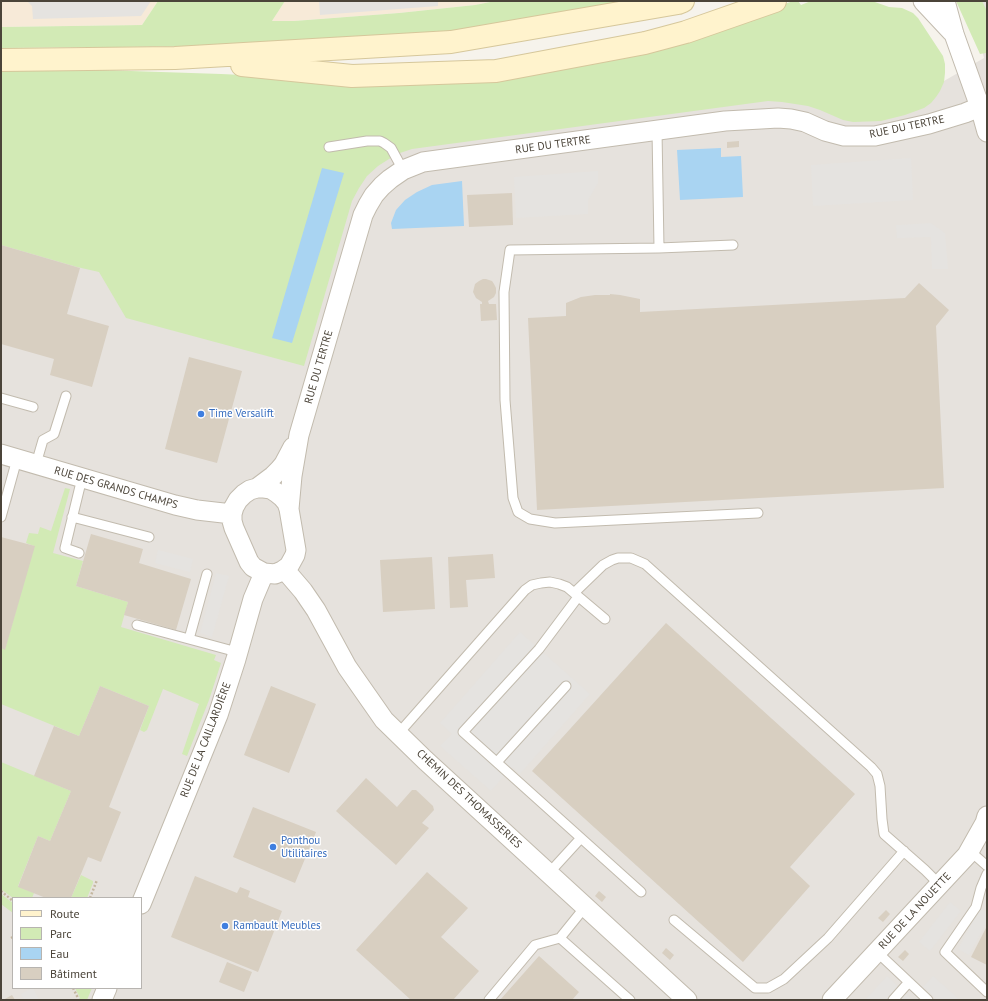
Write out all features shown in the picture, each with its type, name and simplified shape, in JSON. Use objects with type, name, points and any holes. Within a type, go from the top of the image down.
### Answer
[{"type":"main road","points":[[1,60],[175,58],[451,42],[683,1]]},
{"type":"main road","points":[[175,58],[352,76],[496,71],[644,43],[686,32],[775,1]]},
{"type":"street","points":[[923,1],[954,34]]},
{"type":"street","points":[[945,1],[954,34],[983,106],[987,132]]},
{"type":"street","name":"RUE DU TERTRE","points":[[289,509],[292,476],[299,435],[363,215],[371,200],[382,186],[403,170],[423,162],[725,121],[778,118],[790,119],[805,122],[824,131],[844,136],[875,136],[929,124],[983,106]]},
{"type":"street","name":"RUE DU TERTRE","points":[[257,488],[273,476],[284,464],[299,435]]},
{"type":"street","name":"RUE DES GRANDS CHAMPS","points":[[9,456],[175,505],[197,510],[232,514]]},
{"type":"street","points":[[264,488],[277,492],[286,502],[289,509],[296,550],[293,560],[285,570],[275,574],[264,573],[253,567],[249,562],[232,521],[234,507],[238,500],[250,490],[264,488]]},
{"type":"street","name":"CHEMIN DES THOMASSERIES","points":[[285,570],[303,591],[316,610],[347,668],[384,720],[425,760],[549,873],[680,998]]},
{"type":"street","name":"RUE DE LA CAILLARDIÈRE","points":[[142,902],[218,715],[253,599],[264,573]]},
{"type":"street","name":"RUE DE LA NOUETTE","points":[[832,1000],[967,856],[987,816]]},
{"type":"street","points":[[102,1000],[107,989]]},
{"type":"lane","points":[[657,131],[659,248]]},
{"type":"lane","points":[[329,147],[367,141],[380,141],[391,148],[403,170]]},
{"type":"lane","points":[[734,246],[510,250],[504,292],[506,400],[513,498],[518,512],[530,519],[555,523],[758,513]]},
{"type":"lane","points":[[36,464],[43,440],[54,434],[66,396]]},
{"type":"lane","points":[[1,398],[33,407]]},
{"type":"lane","points":[[1,517],[9,456]]},
{"type":"lane","points":[[79,553],[64,548],[82,478]]},
{"type":"lane","points":[[72,517],[149,537]]},
{"type":"lane","points":[[641,892],[463,732],[539,649],[576,595],[603,565],[618,558],[631,558],[645,564],[871,767],[876,774],[880,786],[884,834],[940,885]]},
{"type":"lane","points":[[189,639],[207,574]]},
{"type":"lane","points":[[398,734],[525,590],[532,585],[550,582],[567,587],[605,619]]},
{"type":"lane","points":[[137,625],[238,652]]},
{"type":"lane","points":[[496,762],[566,686]]},
{"type":"lane","points":[[549,873],[581,838]]},
{"type":"lane","points":[[674,920],[755,988],[768,988],[784,979],[828,938],[904,851]]},
{"type":"lane","points":[[970,851],[987,866]]},
{"type":"lane","points":[[987,874],[976,906],[944,952],[987,992]]},
{"type":"lane","points":[[489,1000],[535,945],[560,938],[585,907]]},
{"type":"lane","points":[[560,938],[630,1000]]},
{"type":"lane","points":[[877,952],[928,1000]]},
{"type":"lane","points":[[893,1000],[909,982]]},
{"type":"path","points":[[90,897],[97,880]]},
{"type":"path","points":[[1,891],[12,900]]},
{"type":"path","points":[[74,989],[78,998]]},
{"type":"shaded area","points":[[1,1],[158,1],[142,25],[1,27]]},
{"type":"shaded area","points":[[27,1],[151,1],[141,16],[33,19],[32,6]]},
{"type":"shaded area","points":[[285,1],[495,1],[475,5],[399,13],[294,21],[272,21]]},
{"type":"shaded area","points":[[319,1],[438,1],[438,6],[320,15]]},
{"type":"shaded area","points":[[971,1],[987,1],[987,1000],[1,1000],[1,126],[773,94],[876,120],[984,58]]},
{"type":"shaded area","points":[[911,158],[913,200],[813,206],[811,165]]},
{"type":"shaded area","points":[[598,171],[598,183],[588,200],[588,214],[516,218],[514,177]]},
{"type":"shaded area","points":[[931,223],[945,233],[948,269],[932,269],[931,237],[897,238],[896,225]]},
{"type":"shaded area","points":[[158,550],[193,559],[190,572],[155,563]]},
{"type":"shaded area","points":[[216,573],[229,576],[212,637],[200,633]]},
{"type":"shaded area","points":[[520,632],[590,694],[520,774],[512,767],[491,791],[440,746],[452,734],[440,723]]},
{"type":"shaded area","points":[[950,902],[961,911],[930,951],[919,942]]},
{"type":"shaded area","points":[[980,908],[987,912],[987,922],[969,955],[958,949]]},
{"type":"shaded area","points":[[887,976],[913,1000],[865,1000]]},
{"type":"shaded area","points":[[933,976],[960,1000],[937,1000],[923,987]]},
{"type":"shaded area","points":[[30,989],[34,989],[39,1000],[24,1000],[21,994]]},
{"type":"green space","points":[[158,1],[285,1],[272,21],[294,21],[399,13],[475,5],[495,1],[648,1],[470,33],[235,46],[1,48],[1,27],[142,25]]},
{"type":"green space","points":[[793,1],[798,1],[801,5],[811,1],[872,1],[889,7],[902,8],[913,13],[918,18],[943,56],[945,73],[944,82],[940,91],[931,103],[924,108],[905,115],[881,121],[853,122],[843,120],[808,106],[768,101],[412,149],[400,153],[378,166],[367,176],[352,201],[304,366],[126,318],[99,272],[1,245],[1,69],[71,69],[373,81],[421,80],[754,15]]},
{"type":"green space","points":[[956,1],[982,1],[987,11],[987,56],[986,53],[980,54]]},
{"type":"green space","points":[[65,488],[70,489],[53,553],[83,561],[76,586],[128,602],[121,627],[216,655],[214,660],[221,663],[209,700],[187,756],[182,754],[199,704],[163,689],[147,730],[144,732],[140,730],[149,706],[100,686],[79,736],[1,704],[1,648],[5,649],[34,546],[26,543],[29,533],[38,534],[40,527],[51,531]]},
{"type":"green space","points":[[1,762],[71,791],[50,841],[38,836],[18,886],[34,893],[32,897],[12,897],[1,889]]},
{"type":"green space","points":[[81,875],[93,881],[87,897],[71,897]]},
{"type":"green space","points":[[1,894],[12,902],[12,912],[1,904]]},
{"type":"green space","points":[[76,989],[92,989],[87,1000],[77,1000],[80,998]]},
{"type":"water","points":[[721,148],[721,157],[741,156],[743,197],[680,200],[677,150]]},
{"type":"water","points":[[322,168],[344,173],[292,343],[272,338]]},
{"type":"water","points":[[462,181],[464,226],[392,229],[391,223],[396,210],[405,200],[432,185]]},
{"type":"building","points":[[739,141],[739,147],[727,148],[727,142]]},
{"type":"building","points":[[512,193],[513,225],[469,227],[467,195]]},
{"type":"building","points":[[1,245],[80,268],[67,314],[109,326],[92,387],[50,375],[54,359],[1,344]]},
{"type":"building","points":[[483,279],[492,281],[496,288],[494,297],[488,301],[489,304],[496,304],[497,320],[481,321],[480,304],[482,304],[482,302],[476,298],[473,292],[475,284]]},
{"type":"building","points":[[919,283],[949,310],[936,326],[944,488],[537,510],[528,318],[566,316],[566,303],[581,297],[595,295],[610,294],[640,299],[640,312],[905,298]]},
{"type":"building","points":[[189,357],[242,371],[217,463],[165,449]]},
{"type":"building","points":[[91,534],[143,549],[139,563],[191,579],[176,630],[124,615],[128,602],[76,586]]},
{"type":"building","points":[[1,537],[35,546],[5,650],[1,648]]},
{"type":"building","points":[[493,554],[495,578],[466,580],[468,607],[450,608],[448,557]]},
{"type":"building","points":[[432,557],[435,609],[383,612],[380,560]]},
{"type":"building","points":[[666,623],[855,794],[790,867],[810,886],[743,962],[532,771]]},
{"type":"building","points":[[100,686],[149,706],[109,807],[121,812],[101,862],[88,857],[71,897],[43,897],[18,887],[38,836],[50,841],[71,791],[34,776],[54,726],[79,736]]},
{"type":"building","points":[[271,686],[316,704],[289,773],[244,755]]},
{"type":"building","points":[[366,778],[397,807],[412,790],[416,790],[433,806],[434,810],[422,823],[429,828],[396,865],[336,811]]},
{"type":"building","points":[[253,807],[316,832],[295,883],[233,857]]},
{"type":"building","points":[[427,872],[468,908],[441,937],[479,971],[453,1000],[411,1000],[356,950]]},
{"type":"building","points":[[195,876],[237,893],[240,887],[250,891],[248,897],[282,911],[258,972],[171,937]]},
{"type":"building","points":[[599,891],[606,897],[602,902],[595,896]]},
{"type":"building","points":[[886,910],[890,914],[883,922],[878,918]]},
{"type":"building","points":[[987,926],[987,965],[971,957]]},
{"type":"building","points":[[666,948],[674,955],[670,960],[662,953]]},
{"type":"building","points":[[905,950],[909,954],[903,961],[898,957]]},
{"type":"building","points":[[539,956],[579,992],[572,1000],[500,1000]]},
{"type":"building","points":[[227,962],[252,972],[244,992],[219,982]]},
{"type":"building","points":[[12,995],[15,1000],[3,1000]]},
{"type":"place","name":"Time Versalift","points":[[201,414]]},
{"type":"place","name":"Ponthou Utilitaires","points":[[273,847]]},
{"type":"place","name":"Rambault Meubles","points":[[225,926]]}]
